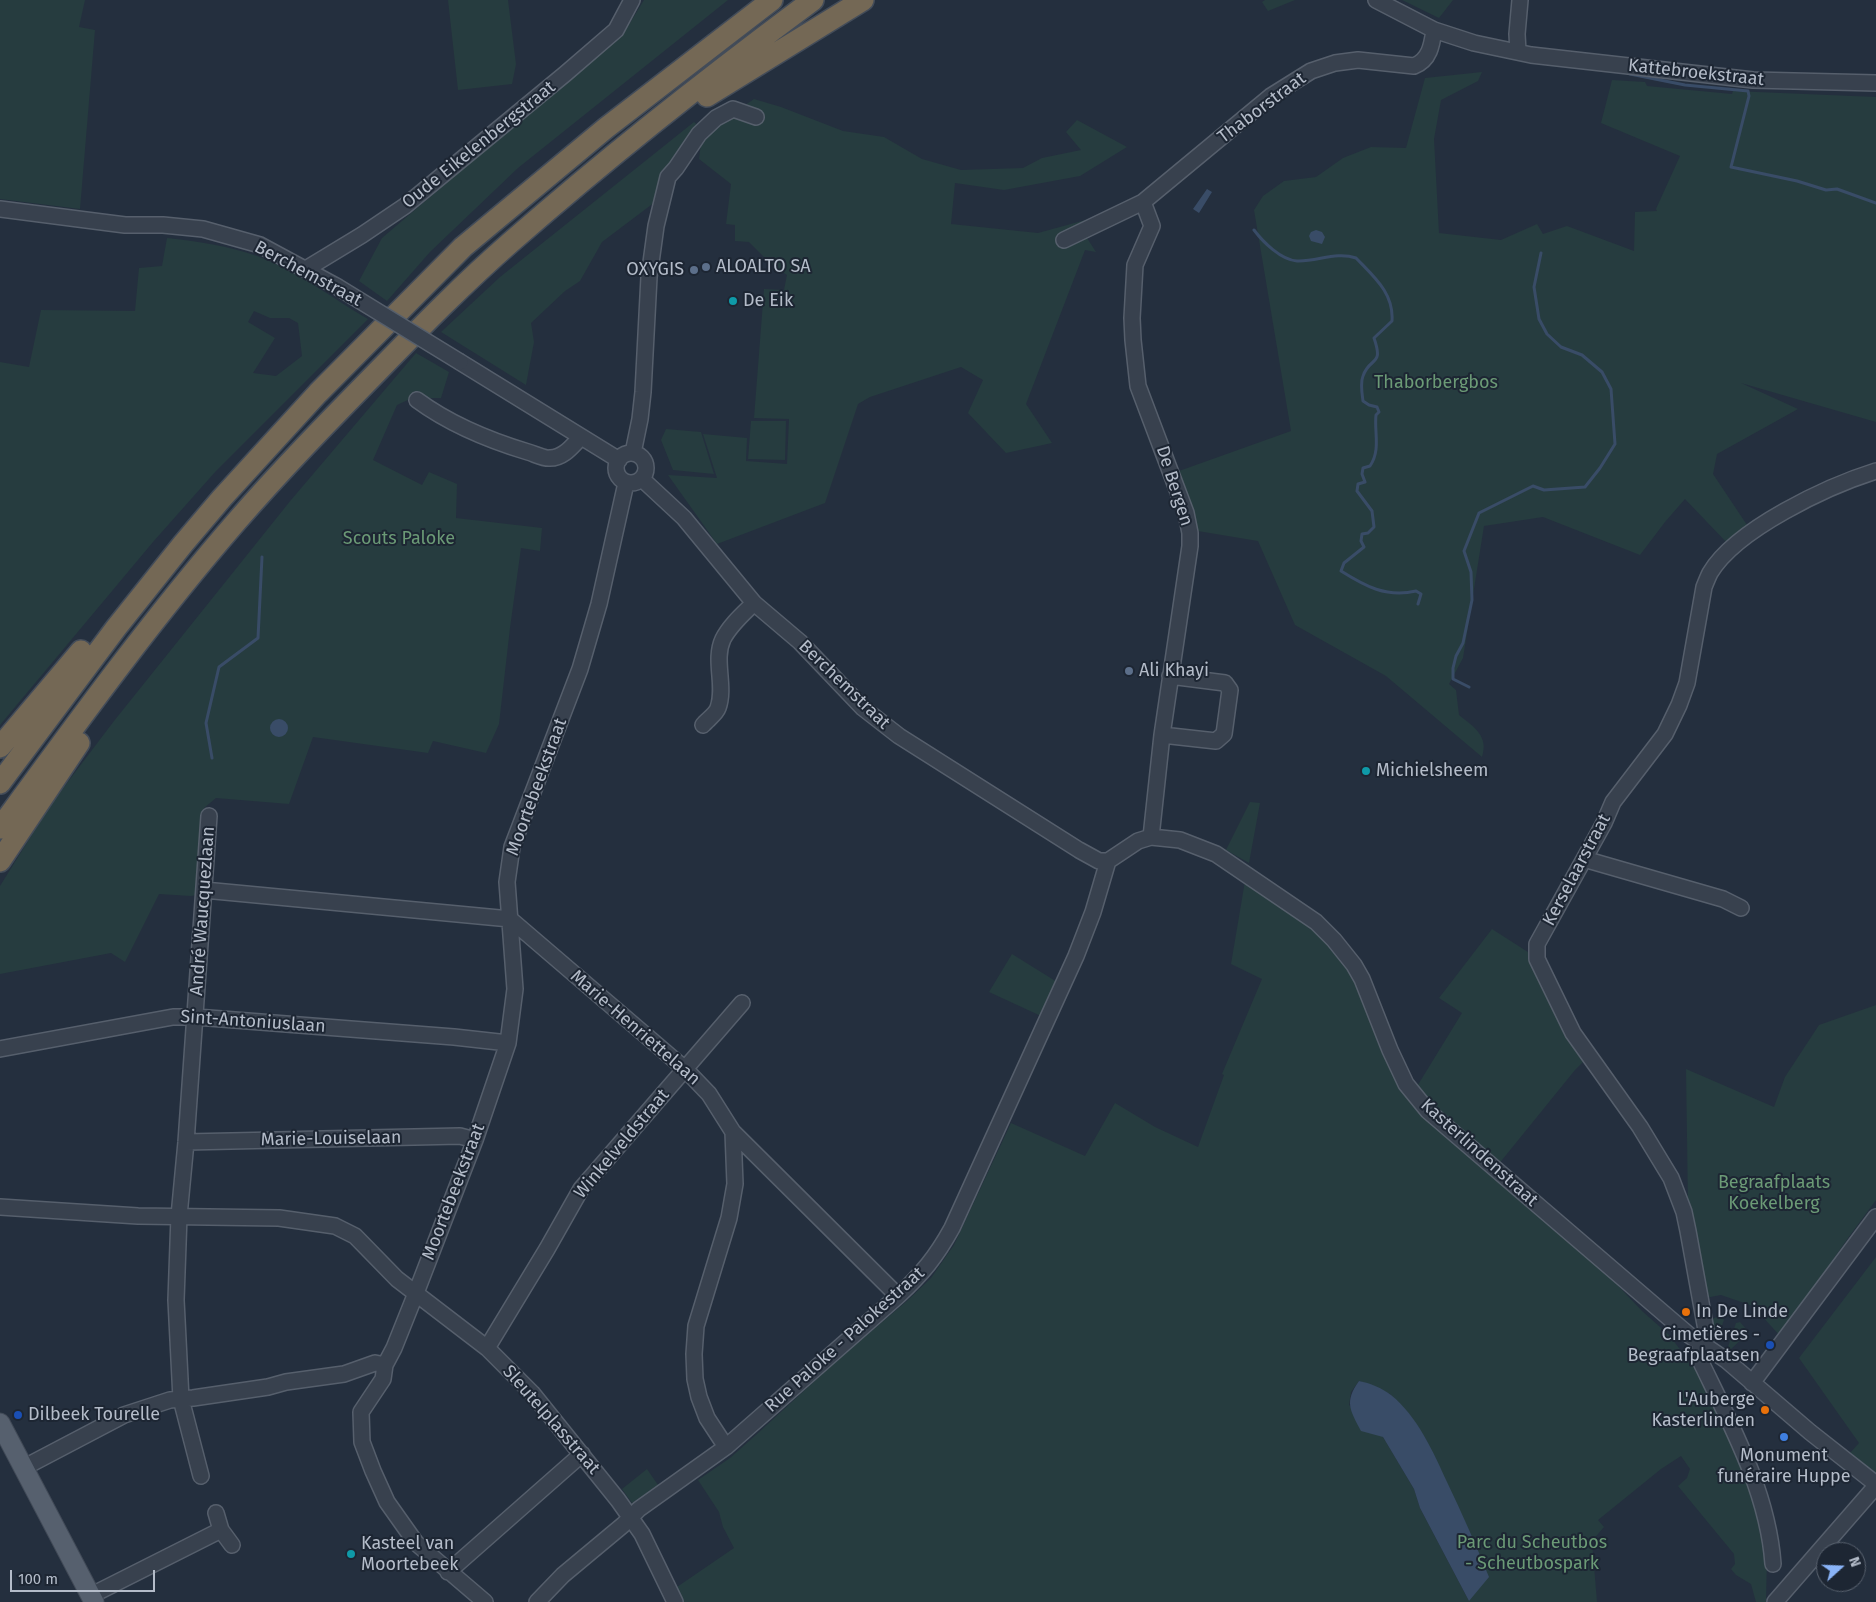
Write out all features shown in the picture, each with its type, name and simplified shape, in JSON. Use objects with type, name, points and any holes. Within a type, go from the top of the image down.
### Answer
[{"type":"highway","points":[[0,783],[116,628],[189,538],[318,393],[463,247],[606,128],[772,0]]},
{"type":"highway","points":[[0,828],[105,685],[237,521],[328,422],[418,330],[491,260],[583,180],[665,112],[812,0]]},
{"type":"highway","points":[[665,112],[697,102],[862,0]]},
{"type":"highway","points":[[0,747],[88,643],[116,628]]},
{"type":"highway","points":[[0,861],[100,712],[105,685]]},
{"type":"main road","points":[[0,1423],[92,1599]]},
{"type":"street","name":"Oude Eikelenbergstraat","points":[[306,269],[362,235],[404,206],[565,74],[616,30],[632,0]]},
{"type":"street","name":"Kattebroekstraat","points":[[1376,0],[1434,30],[1474,43],[1531,55],[1754,80],[1876,83]]},
{"type":"street","points":[[1518,52],[1517,34],[1520,0]]},
{"type":"street","name":"Thaborstraat","points":[[1064,240],[1143,202],[1271,96],[1311,71],[1335,63],[1358,60],[1414,66],[1422,63],[1429,52],[1434,30]]},
{"type":"street","points":[[633,453],[640,420],[643,392],[649,277],[656,226],[668,177],[699,134],[716,118],[733,109],[756,117]]},
{"type":"street","name":"De Bergen","points":[[1143,202],[1152,226],[1135,265],[1132,318],[1138,386],[1186,513],[1190,533],[1187,572],[1162,735],[1151,837]]},
{"type":"street","name":"Berchemstraat","points":[[0,209],[125,225],[163,225],[203,229],[260,245],[336,286],[619,460]]},
{"type":"street","points":[[417,400],[439,416],[468,431],[550,458],[564,454],[581,437]]},
{"type":"street","points":[[633,453],[638,455],[646,465],[646,471],[642,479],[636,483],[626,483],[618,476],[616,468],[619,460],[627,454],[633,453]]},
{"type":"street","name":"Kerselaarstraat","points":[[1773,1564],[1772,1544],[1762,1499],[1698,1356],[1706,1330],[1684,1212],[1671,1178],[1640,1127],[1573,1033],[1537,960],[1537,944],[1613,802],[1665,734],[1679,705],[1687,683],[1704,587],[1710,573],[1734,546],[1767,522],[1800,502],[1876,471]]},
{"type":"street","name":"Berchemstraat","points":[[642,479],[684,518],[754,603],[800,642],[863,708],[899,736],[1079,850],[1098,861],[1108,861]]},
{"type":"street","name":"Moortebeekstraat","points":[[485,1602],[416,1543],[387,1502],[362,1442],[361,1412],[383,1379],[385,1365],[394,1348],[416,1293],[475,1140],[508,1043],[514,989],[507,882],[512,847],[580,669],[601,595],[626,483]]},
{"type":"street","points":[[703,725],[718,709],[721,690],[720,653],[723,639],[733,625],[754,603]]},
{"type":"street","points":[[1162,735],[1216,741],[1224,734],[1230,690],[1225,683],[1170,676]]},
{"type":"street","name":"André Waucquezlaan","points":[[200,1476],[181,1399],[176,1300],[179,1216],[196,1017],[209,816]]},
{"type":"street","points":[[1108,861],[1138,841],[1151,837]]},
{"type":"street","name":"Kasterlindenstraat","points":[[1151,837],[1180,840],[1216,854],[1316,922],[1334,940],[1354,965],[1371,997],[1390,1050],[1406,1084],[1428,1111],[1681,1329],[1726,1360],[1876,1485]]},
{"type":"street","points":[[1584,859],[1723,900],[1741,908]]},
{"type":"street","name":"Rue Paloke - Palokestraat","points":[[537,1602],[563,1575],[644,1504],[726,1448],[898,1296],[922,1273],[938,1253],[952,1228],[1073,964],[1093,912],[1108,861]]},
{"type":"street","points":[[204,890],[510,919]]},
{"type":"street","name":"Marie-Henriettelaan","points":[[510,919],[685,1068],[709,1094],[733,1132],[736,1184],[729,1218],[696,1326],[694,1354],[695,1379],[699,1397],[707,1418],[726,1448]]},
{"type":"street","name":"Winkelveldstraat","points":[[487,1348],[581,1189],[742,1003]]},
{"type":"street","name":"Sint-Antoniuslaan","points":[[0,1049],[173,1017],[196,1017],[454,1037],[508,1043]]},
{"type":"street","points":[[733,1132],[898,1296]]},
{"type":"street","name":"Marie-Louiselaan","points":[[186,1142],[460,1136],[475,1140]]},
{"type":"street","name":"Sleutelplasstraat","points":[[0,1207],[138,1216],[279,1218],[335,1226],[355,1236],[397,1279],[487,1348],[532,1393],[582,1454],[642,1534],[675,1602]]},
{"type":"street","points":[[1752,1382],[1876,1217]]},
{"type":"street","points":[[23,1468],[124,1415],[170,1400],[268,1387],[286,1382],[344,1374],[375,1363],[385,1365]]},
{"type":"street","points":[[448,1572],[582,1454]]},
{"type":"street","points":[[1775,1602],[1876,1485]]},
{"type":"street","points":[[216,1513],[221,1530],[232,1545]]},
{"type":"street","points":[[92,1599],[221,1530]]},
{"type":"green space","points":[[0,0],[85,0],[79,27],[95,30],[80,209],[0,199]]},
{"type":"green space","points":[[448,0],[508,0],[516,64],[512,84],[458,90]]},
{"type":"green space","points":[[644,0],[728,0],[518,168],[430,252],[387,301],[359,281],[382,238],[625,31]]},
{"type":"green space","points":[[1265,0],[1295,0],[1268,11],[1262,2]]},
{"type":"green space","points":[[1402,0],[1453,0],[1439,18]]},
{"type":"green space","name":"Thaborbergbos","points":[[1482,72],[1478,81],[1441,100],[1434,139],[1439,233],[1501,240],[1537,224],[1543,234],[1567,226],[1634,251],[1635,212],[1657,211],[1656,209],[1680,156],[1601,123],[1612,80],[1645,82],[1647,86],[1732,94],[1733,91],[1876,97],[1876,422],[1741,383],[1798,409],[1717,454],[1713,474],[1749,528],[1728,544],[1685,499],[1640,555],[1543,517],[1484,526],[1463,658],[1449,684],[1456,690],[1459,715],[1475,728],[1482,738],[1484,750],[1482,757],[1386,676],[1295,625],[1258,541],[1198,531],[1179,471],[1291,431],[1254,210],[1263,196],[1284,181],[1316,177],[1343,158],[1371,147],[1406,148],[1425,78]]},
{"type":"green space","points":[[754,99],[781,107],[843,131],[884,137],[922,159],[961,170],[1023,168],[1042,158],[1081,150],[1066,132],[1077,120],[1127,147],[1080,176],[1004,190],[955,183],[951,224],[1038,233],[1100,216],[1137,210],[1110,227],[1087,238],[1096,252],[1085,250],[1026,404],[1052,443],[1006,453],[968,413],[983,380],[961,367],[870,397],[858,404],[825,503],[717,544],[668,475],[717,478],[703,434],[747,438],[746,461],[787,464],[789,419],[754,418],[764,289],[784,290],[787,275],[772,265],[749,242],[735,241],[735,225],[726,224],[731,184],[699,159],[702,135]]},
{"type":"green space","points":[[694,122],[700,127],[659,199],[602,242],[580,281],[565,291],[531,323],[534,342],[526,385],[441,332],[500,277]]},
{"type":"green space","points":[[167,238],[235,249],[257,256],[286,269],[368,319],[216,471],[153,542],[0,725],[0,362],[29,367],[41,310],[135,311],[139,268],[162,266]],"holes":[[[254,311],[270,318],[289,318],[298,323],[302,356],[276,376],[253,373],[275,338],[248,322]]]},
{"type":"green space","name":"Scouts Paloke","points":[[416,353],[449,372],[441,398],[412,398],[397,405],[373,460],[422,485],[429,472],[457,484],[456,518],[542,528],[540,551],[521,548],[499,724],[486,753],[433,741],[428,753],[313,737],[289,804],[216,798],[204,808],[196,895],[159,894],[125,962],[111,953],[0,974],[0,886],[51,804],[114,721],[291,500]]},
{"type":"green space","points":[[751,421],[786,421],[785,460],[748,459]]},
{"type":"green space","points":[[666,429],[701,432],[714,474],[673,470],[661,440]]},
{"type":"green space","points":[[1250,802],[1260,803],[1249,863],[1226,850]]},
{"type":"green space","name":"Parc du Scheutbos - Scheutbospark","points":[[1245,881],[1311,927],[1340,956],[1358,984],[1392,1068],[1668,1334],[1704,1380],[1749,1481],[1767,1555],[1766,1602],[1756,1602],[1751,1584],[1736,1575],[1731,1569],[1735,1564],[1734,1554],[1678,1486],[1687,1478],[1690,1469],[1681,1456],[1661,1469],[1598,1520],[1604,1527],[1592,1541],[1597,1602],[680,1602],[677,1596],[677,1587],[734,1548],[723,1527],[719,1512],[698,1480],[730,1458],[931,1278],[954,1245],[1011,1123],[1085,1156],[1115,1103],[1155,1127],[1198,1147],[1224,1075],[1222,1074],[1262,979],[1231,964]],"holes":[[[1359,1381],[1390,1394],[1409,1414],[1427,1441],[1469,1601],[1420,1508],[1414,1489],[1383,1437],[1349,1405],[1351,1392]]]},
{"type":"green space","points":[[1492,929],[1531,954],[1584,1061],[1498,1165],[1447,1122],[1416,1088],[1462,1013],[1439,998]]},
{"type":"green space","points":[[1012,954],[1057,982],[1041,1016],[989,992]]},
{"type":"green space","name":"Begraafplaats Koekelberg","points":[[1876,1005],[1876,1200],[1780,1336],[1753,1306],[1721,1295],[1705,1298],[1688,1206],[1686,1069],[1774,1107],[1785,1077],[1819,1025]]},
{"type":"green space","points":[[1876,1257],[1876,1473],[1850,1453],[1859,1443],[1799,1358]]},
{"type":"green space","points":[[1719,1316],[1724,1320],[1717,1339],[1714,1341],[1710,1324],[1712,1319]]},
{"type":"green space","points":[[1740,1322],[1747,1330],[1747,1334],[1730,1350],[1727,1350],[1736,1323]]},
{"type":"green space","points":[[647,1469],[658,1485],[632,1503],[622,1489]]},
{"type":"water","points":[[1207,189],[1212,192],[1199,213],[1193,209]]},
{"type":"water","points":[[1316,230],[1322,232],[1325,237],[1322,244],[1311,241],[1309,236],[1311,232]]},
{"type":"water","points":[[279,719],[285,722],[288,728],[285,734],[279,737],[273,734],[270,728],[273,722]]},
{"type":"water","points":[[1359,1381],[1372,1384],[1384,1390],[1400,1403],[1424,1435],[1436,1458],[1489,1577],[1469,1601],[1420,1508],[1414,1489],[1383,1437],[1361,1431],[1354,1417],[1350,1401],[1354,1388]]},
{"type":"waterway","points":[[1630,74],[1685,85],[1748,91],[1749,96],[1731,167],[1797,181],[1826,190],[1837,189],[1876,203]]},
{"type":"waterway","points":[[1254,230],[1273,250],[1291,260],[1304,261],[1334,256],[1356,258],[1382,286],[1390,302],[1392,321],[1374,338],[1377,347],[1377,357],[1366,370],[1361,385],[1363,401],[1377,407],[1379,412],[1376,415],[1375,454],[1370,466],[1363,468],[1362,474],[1365,482],[1358,484],[1357,491],[1372,511],[1374,527],[1368,533],[1362,534],[1361,541],[1364,547],[1344,563],[1341,571],[1367,586],[1385,592],[1405,593],[1416,591],[1421,594],[1418,604]]},
{"type":"waterway","points":[[1469,687],[1453,679],[1453,668],[1456,656],[1463,643],[1472,600],[1471,572],[1464,551],[1479,513],[1533,486],[1544,490],[1585,487],[1615,444],[1611,389],[1602,372],[1582,355],[1561,347],[1547,334],[1539,319],[1534,287],[1541,253]]},
{"type":"waterway","points":[[212,758],[206,723],[219,667],[258,638],[262,557]]},
{"type":"place","name":"ALOALTO SA","points":[[706,267]]},
{"type":"place","name":"OXYGIS","points":[[694,270]]},
{"type":"place","name":"De Eik","points":[[733,301]]},
{"type":"place","name":"Ali Khayi","points":[[1129,671]]},
{"type":"place","name":"Michielsheem","points":[[1366,771]]},
{"type":"place","name":"In De Linde","points":[[1686,1312]]},
{"type":"place","name":"Cimetières - Begraafplaatsen","points":[[1770,1345]]},
{"type":"place","name":"L'Auberge Kasterlinden","points":[[1765,1410]]},
{"type":"place","name":"Dilbeek Tourelle","points":[[18,1415]]},
{"type":"place","name":"Monument funéraire Huppe","points":[[1784,1437]]},
{"type":"place","name":"Kasteel van Moortebeek","points":[[351,1554]]}]
